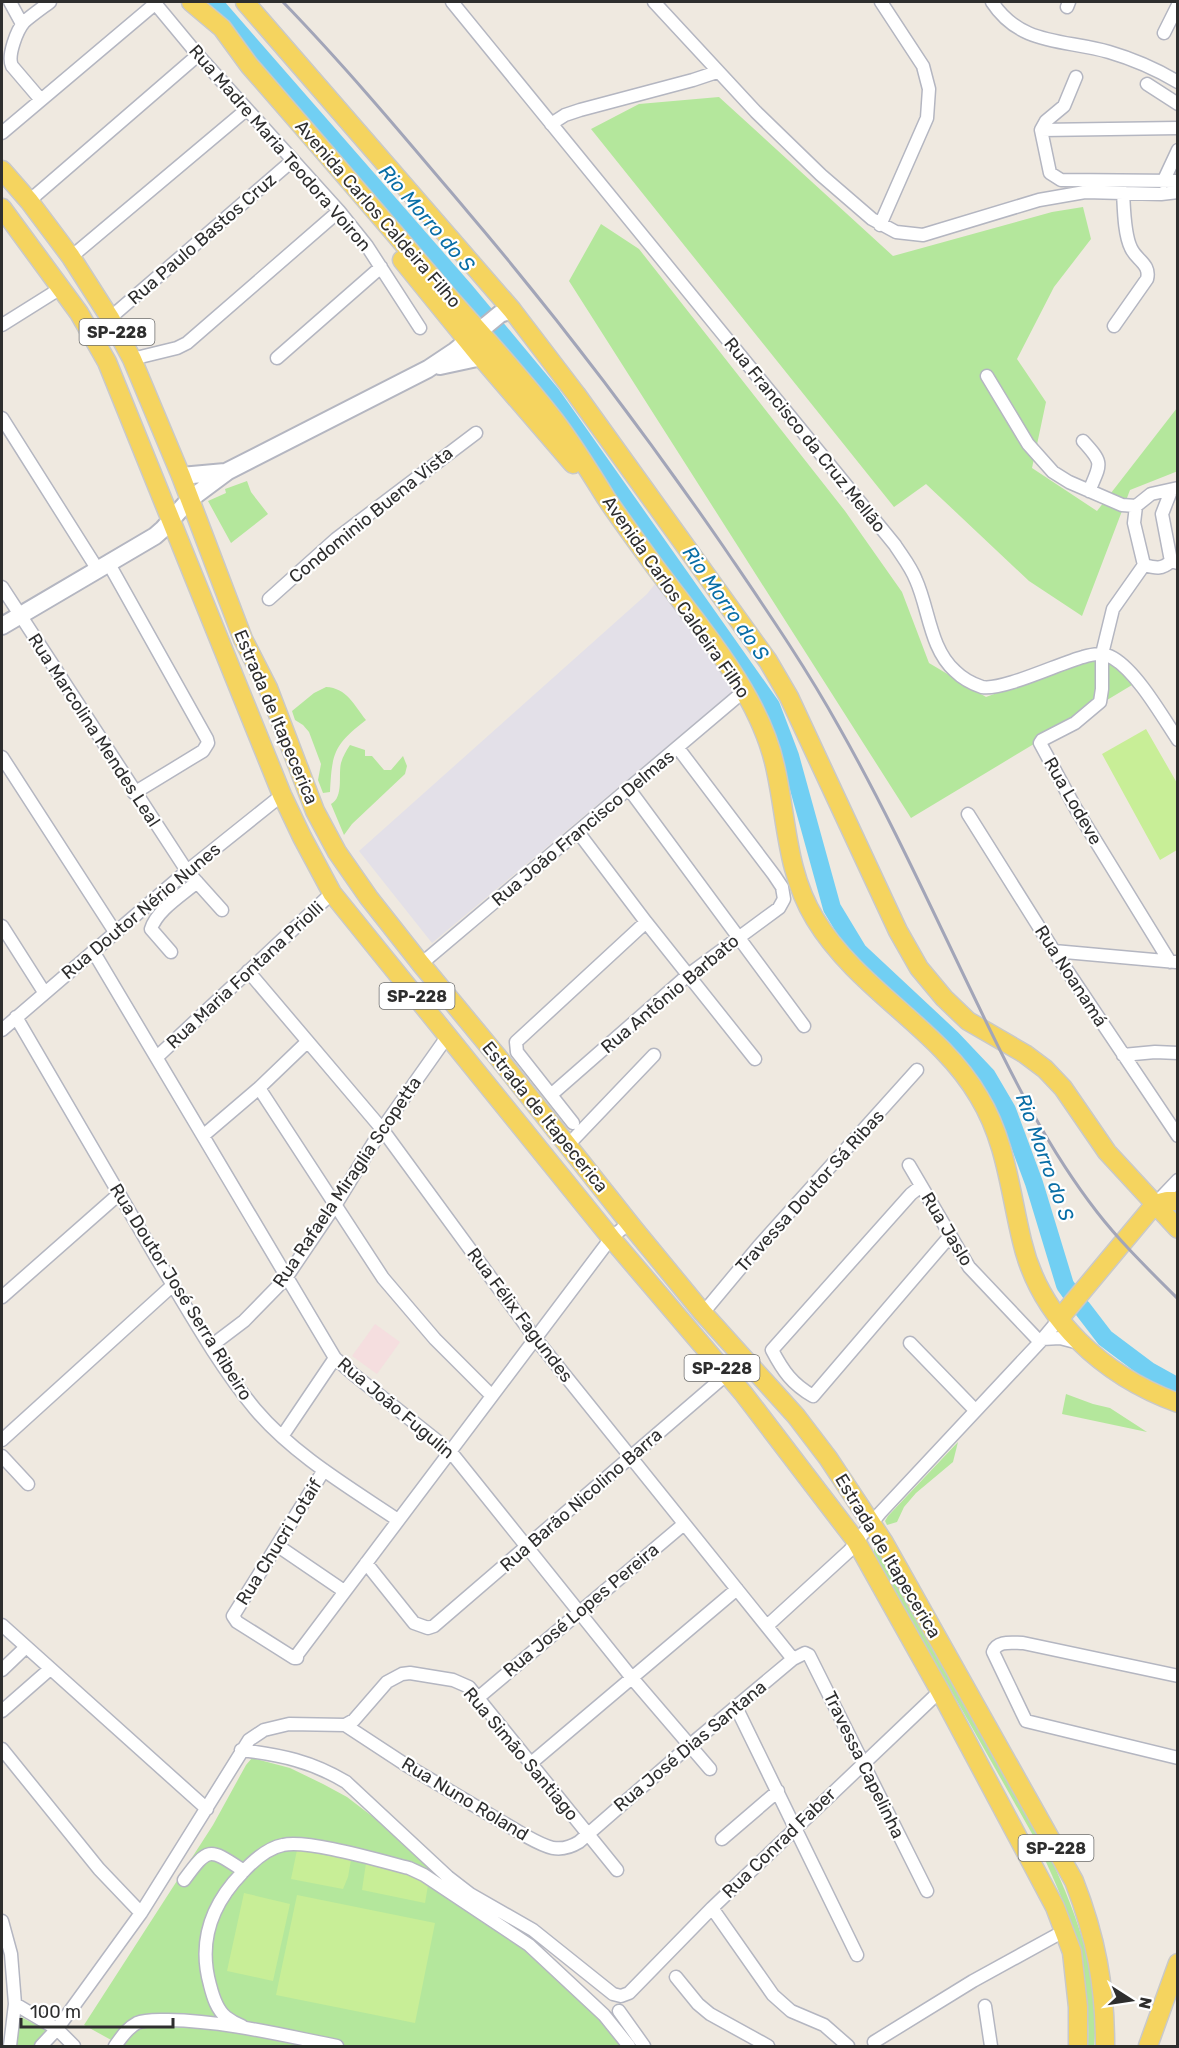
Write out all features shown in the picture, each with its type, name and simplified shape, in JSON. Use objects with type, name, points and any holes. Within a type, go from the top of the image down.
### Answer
[{"type":"main road","points":[[191,2],[222,28],[276,107],[488,326]]},
{"type":"main road","name":"Avenida Carlos Caldeira Filho","points":[[245,2],[488,326],[583,403],[768,661],[789,697],[898,931],[919,968],[944,998],[968,1021],[1025,1054],[1045,1069],[1063,1088],[1107,1152],[1178,1229]]},
{"type":"main road","name":"Estrada de Itapecerica","points":[[2,170],[29,201],[71,257],[110,318],[132,359],[181,476],[243,639],[268,688],[322,826],[337,852],[369,898],[629,1223],[728,1342],[796,1416],[872,1523],[1074,1881],[1086,1911],[1098,1953],[1105,2008],[1105,2046]]},
{"type":"main road","name":"Estrada de Itapecerica","points":[[2,208],[79,314],[107,362],[282,795],[332,893],[449,1034],[611,1238],[727,1374],[856,1541],[940,1690],[1055,1907],[1072,1952],[1078,2007],[1078,2046]]},
{"type":"main road","points":[[480,357],[488,326]]},
{"type":"main road","points":[[2,626],[155,536],[189,500],[228,471],[428,369],[488,326]]},
{"type":"main road","name":"Avenida Carlos Caldeira Filho","points":[[488,326],[500,355],[583,459],[609,501],[744,691],[764,729],[775,766],[794,872],[814,918],[836,949],[858,974],[937,1046],[979,1095],[996,1130],[1007,1168],[1023,1248],[1033,1279],[1080,1343],[1100,1361],[1140,1387],[1178,1403]]},
{"type":"main road","points":[[428,369],[480,357],[500,355]]},
{"type":"main road","points":[[480,357],[573,464],[609,501]]},
{"type":"main road","points":[[117,386],[144,422],[173,485],[189,500]]},
{"type":"main road","points":[[181,476],[228,471]]},
{"type":"main road","points":[[171,520],[193,538],[216,598],[243,639]]},
{"type":"main road","points":[[1060,1318],[1155,1204],[1178,1201]]},
{"type":"main road","points":[[611,1238],[624,1240],[640,1250],[683,1303],[723,1341],[728,1342]]},
{"type":"main road","points":[[1149,2046],[1172,1998],[1178,1963]]},
{"type":"street","points":[[10,2],[22,24]]},
{"type":"street","points":[[41,100],[9,60],[22,24],[50,2]]},
{"type":"street","points":[[2,133],[155,2]]},
{"type":"street","name":"Rua Madre Maria Teodora Voiron","points":[[155,2],[246,110],[339,211],[367,246],[420,328]]},
{"type":"street","name":"Rua Francisco da Cruz Mellão","points":[[452,2],[895,545],[915,577],[940,651],[954,671],[984,687],[998,686],[1070,660],[1102,654]]},
{"type":"street","points":[[654,2],[717,72],[821,175],[880,225],[896,232],[922,235],[1056,196],[1085,192],[1161,194],[1178,192]]},
{"type":"street","points":[[880,225],[927,118],[929,89],[923,66],[881,2]]},
{"type":"street","points":[[992,2],[1009,22],[1025,33],[1046,40],[1091,47],[1116,54],[1178,82]]},
{"type":"street","points":[[1164,33],[1178,5]]},
{"type":"street","points":[[29,201],[198,55]]},
{"type":"street","points":[[551,124],[565,115],[580,110],[717,72]]},
{"type":"street","points":[[1076,77],[1066,103],[1046,121],[1041,130],[1050,173],[1057,179],[1178,181]]},
{"type":"street","points":[[1148,84],[1178,104]]},
{"type":"street","points":[[71,257],[246,110]]},
{"type":"street","points":[[1041,130],[1178,128]]},
{"type":"street","points":[[1163,182],[1178,150]]},
{"type":"street","name":"Rua Paulo Bastos Cruz","points":[[110,318],[294,160]]},
{"type":"street","points":[[1114,326],[1148,279],[1149,273],[1131,249],[1123,192]]},
{"type":"street","points":[[132,359],[177,348],[187,343],[339,211]]},
{"type":"street","points":[[277,358],[381,267]]},
{"type":"street","points":[[2,325],[61,288]]},
{"type":"street","points":[[987,376],[996,395],[1035,453],[1059,475],[1122,505],[1140,502],[1157,492],[1174,490]]},
{"type":"street","points":[[2,418],[103,567],[207,739],[208,743],[203,751],[134,793]]},
{"type":"street","name":"Condominio Buena Vista","points":[[269,599],[336,539],[476,433]]},
{"type":"street","points":[[1083,441],[1099,461],[1100,466],[1089,491]]},
{"type":"street","points":[[1144,565],[1156,568],[1166,567],[1174,562],[1163,523],[1163,509],[1174,490]]},
{"type":"street","points":[[1140,502],[1134,523],[1144,565],[1116,603],[1102,654],[1120,663],[1140,685],[1178,740]]},
{"type":"street","points":[[1140,502],[1163,509]]},
{"type":"street","name":"Rua Marcolina Mendes Leal","points":[[2,587],[134,793],[187,871],[222,910]]},
{"type":"street","name":"Rua Lodeve","points":[[1102,654],[1100,702],[1075,723],[1042,740],[1040,745],[1076,809],[1174,962]]},
{"type":"street","name":"Rua João Francisco Delmas","points":[[421,964],[744,691]]},
{"type":"street","name":"Rua Antônio Barbato","points":[[552,1094],[688,975],[779,908],[784,899],[784,894],[774,875],[678,748]]},
{"type":"street","points":[[2,757],[116,932]]},
{"type":"street","points":[[629,789],[804,1026]]},
{"type":"street","name":"Rua Doutor Nério Nunes","points":[[2,1030],[187,871],[282,795]]},
{"type":"street","name":"Rua Noanamá","points":[[968,814],[1054,951],[1178,1136]]},
{"type":"street","points":[[578,832],[755,1059]]},
{"type":"street","points":[[171,952],[151,929],[163,912],[197,882]]},
{"type":"street","name":"Rua Maria Fontana Priolli","points":[[157,1057],[332,893]]},
{"type":"street","points":[[573,1123],[517,1052],[516,1042],[646,922]]},
{"type":"street","points":[[2,926],[44,992]]},
{"type":"street","name":"Rua João Fugulin","points":[[93,951],[335,1358],[450,1451],[632,1678],[710,1769]]},
{"type":"street","points":[[1054,951],[1174,962]]},
{"type":"street","name":"Rua Félix Fagundes","points":[[248,971],[382,1129],[535,1338],[794,1659]]},
{"type":"street","name":"Rua Doutor José Serra Ribeiro","points":[[16,1017],[173,1285],[211,1346],[257,1410],[324,1470],[398,1520]]},
{"type":"street","name":"Rua Rafaela Miraglia Scopetta","points":[[211,1346],[244,1321],[286,1278],[336,1204],[382,1129],[449,1034]]},
{"type":"street","points":[[204,1135],[308,1042]]},
{"type":"street","points":[[1123,1055],[1155,1052],[1178,1053]]},
{"type":"street","points":[[568,1145],[654,1055]]},
{"type":"street","name":"Travessa Doutor Sá Ribas","points":[[703,1312],[758,1247],[917,1070]]},
{"type":"street","points":[[259,1088],[383,1278],[435,1339],[492,1396]]},
{"type":"street","name":"Rua Jaslo","points":[[909,1165],[969,1267],[1043,1338]]},
{"type":"street","points":[[1155,1204],[1178,1180]]},
{"type":"street","points":[[921,1186],[911,1194],[772,1350],[780,1366],[797,1387],[813,1396],[950,1236]]},
{"type":"street","points":[[2,1298],[119,1194]]},
{"type":"street","points":[[278,1546],[344,1592],[611,1238],[629,1223]]},
{"type":"street","points":[[2,1440],[173,1285]]},
{"type":"street","points":[[767,1626],[849,1551],[1060,1318]]},
{"type":"street","points":[[1043,1338],[1060,1338],[1080,1343]]},
{"type":"street","points":[[910,1343],[975,1410]]},
{"type":"street","points":[[283,1435],[335,1358]]},
{"type":"street","name":"Rua Barão Nicolino Barra","points":[[366,1563],[414,1623],[428,1628],[434,1626],[727,1374]]},
{"type":"street","points":[[2,1456],[28,1484]]},
{"type":"street","name":"Rua Chucri Lotaif","points":[[324,1470],[233,1616],[237,1622],[297,1658],[297,1654],[344,1592]]},
{"type":"street","name":"Rua José Lopes Pereira","points":[[478,1697],[684,1524]]},
{"type":"street","points":[[530,1764],[737,1589]]},
{"type":"street","points":[[2,1625],[207,1809]]},
{"type":"street","points":[[1178,1676],[1023,1643],[999,1644],[995,1646],[993,1652],[1026,1721],[1178,1758]]},
{"type":"street","points":[[2,1670],[26,1647]]},
{"type":"street","name":"Travessa Capelinha","points":[[794,1659],[803,1653],[809,1655],[927,1891]]},
{"type":"street","name":"Rua José Dias Santana","points":[[588,1834],[794,1659]]},
{"type":"street","points":[[2,1711],[50,1669]]},
{"type":"street","name":"Rua Simão Santiago","points":[[345,1725],[354,1720],[387,1682],[402,1674],[410,1673],[462,1683],[478,1697],[617,1870]]},
{"type":"street","name":"Rua Conrad Faber","points":[[245,1745],[305,1762],[346,1782],[448,1878],[470,1894],[533,1930],[613,1994],[621,1996],[629,1993],[795,1826],[940,1690]]},
{"type":"street","points":[[736,1707],[857,1955]]},
{"type":"street","points":[[41,2046],[57,2029],[141,1913],[245,1745],[264,1730],[289,1724],[345,1725]]},
{"type":"street","name":"Rua Nuno Roland","points":[[345,1725],[406,1765],[536,1842],[561,1850],[571,1847],[588,1834]]},
{"type":"street","points":[[2,1749],[99,1869],[141,1913]]},
{"type":"street","points":[[722,1839],[778,1791]]},
{"type":"street","points":[[242,2026],[226,2017],[212,1995],[204,1965],[209,1924],[231,1884],[244,1870],[271,1849],[284,1844],[303,1845],[349,1854],[416,1871],[529,1945],[604,2015],[629,2046]]},
{"type":"street","points":[[184,1880],[200,1859],[210,1854],[223,1857],[244,1870]]},
{"type":"street","points":[[712,1908],[773,1995],[791,2011],[824,2025],[848,2046]]},
{"type":"street","points":[[2,1922],[12,1954],[15,2004],[10,2046]]},
{"type":"street","points":[[874,2042],[973,1981],[1064,1931]]},
{"type":"street","points":[[676,1977],[698,2004],[710,2014],[768,2046]]},
{"type":"street","points":[[15,2004],[57,2029],[74,2046]]},
{"type":"street","points":[[985,2006],[991,2046]]},
{"type":"street","points":[[619,2011],[644,2046]]},
{"type":"street","points":[[115,2046],[137,2023],[149,2020],[242,2026],[337,2046]]},
{"type":"shaded area","points":[[655,584],[739,686],[432,943],[359,851],[647,594]]},
{"type":"shaded area","points":[[375,1324],[400,1342],[377,1374],[352,1356]]},
{"type":"green space","points":[[719,97],[893,256],[1052,212],[1083,207],[1091,239],[1054,287],[1017,359],[1046,402],[1032,468],[1097,511],[1177,408],[1178,471],[1130,490],[1082,616],[1029,581],[926,484],[894,507],[591,129],[639,104]]},
{"type":"green space","points":[[601,224],[639,249],[845,511],[902,592],[929,663],[986,697],[1102,654],[1137,682],[911,818],[569,281]]},
{"type":"green space","points":[[247,481],[251,492],[268,514],[231,543],[208,501],[226,493],[225,489]]},
{"type":"green space","points":[[326,687],[345,694],[366,720],[341,743],[334,758],[330,792],[323,793],[318,780],[321,764],[309,732],[295,720],[292,711],[314,693]]},
{"type":"green space","points":[[1146,729],[1177,783],[1177,850],[1160,860],[1102,754]]},
{"type":"green space","points":[[350,745],[365,750],[365,756],[372,756],[384,770],[391,770],[403,756],[407,766],[405,774],[352,824],[344,835],[331,804],[338,796],[341,763]]},
{"type":"green space","points":[[1066,1394],[1110,1408],[1147,1432],[1062,1414]]},
{"type":"green space","points":[[958,1442],[953,1462],[916,1493],[904,1507],[897,1522],[887,1525],[885,1521],[888,1516]]},
{"type":"green space","points":[[874,1549],[879,1552],[1040,1836],[1063,1886],[1089,1964],[1095,2018],[1094,2046],[1088,2046],[1086,1990],[1076,1939],[1047,1865],[1035,1839],[874,1554]]},
{"type":"green space","points":[[252,1758],[290,1768],[323,1784],[347,1797],[381,1823],[455,1889],[569,1978],[623,2046],[122,2046],[84,2025],[213,1825]]},
{"type":"green space","points":[[297,1850],[351,1860],[343,1889],[291,1879]]},
{"type":"green space","points":[[366,1863],[429,1879],[425,1903],[362,1890]]},
{"type":"green space","points":[[244,1893],[290,1904],[273,1981],[227,1971]]},
{"type":"green space","points":[[297,1895],[435,1923],[415,2023],[276,1995]]},
{"type":"green space","points":[[19,2016],[46,2030],[33,2046],[16,2046]]},
{"type":"waterway","name":"Rio Morro do S","points":[[209,2],[219,9],[466,292],[551,394],[771,706],[790,756],[832,908],[858,951],[951,1038],[987,1076],[1007,1110],[1034,1183],[1065,1285],[1075,1299]]},
{"type":"waterway","name":"Rio Morro do S","points":[[1082,1308],[1105,1338],[1149,1371],[1178,1387]]},
{"type":"railway","points":[[283,2],[376,105],[534,292],[631,417],[723,546],[826,704],[858,761],[1004,1058],[1047,1138],[1079,1188],[1106,1223],[1178,1299]]}]
